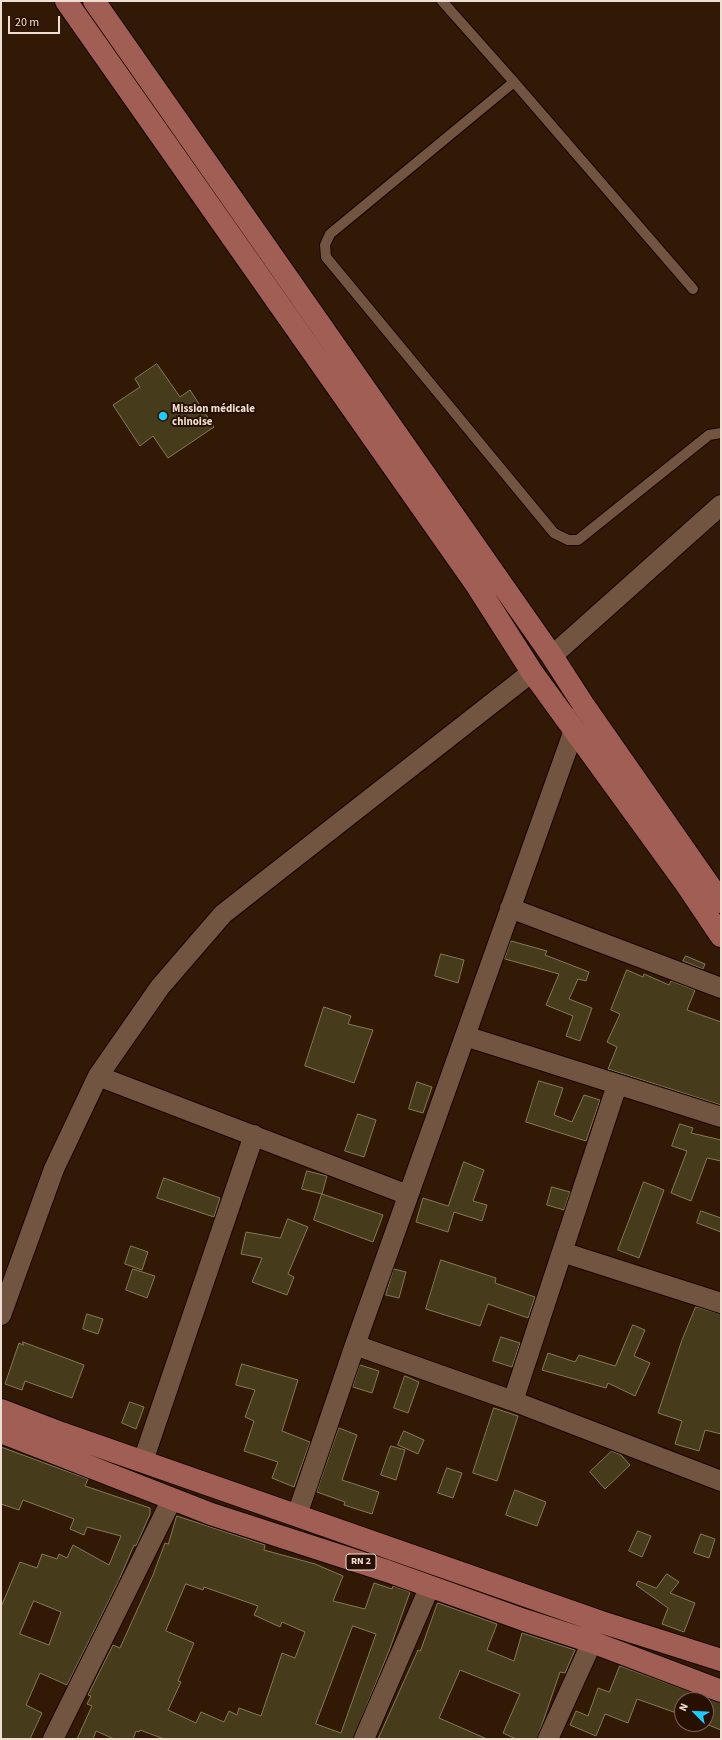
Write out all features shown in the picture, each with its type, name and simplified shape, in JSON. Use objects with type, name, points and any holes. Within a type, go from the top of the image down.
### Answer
[{"type":"main road","points":[[66,1],[473,579],[532,672],[686,884],[721,936]]},
{"type":"main road","points":[[94,1],[552,656],[583,704],[721,902]]},
{"type":"main road","name":"RN 2","points":[[1,1410],[61,1433],[601,1622],[721,1660]]},
{"type":"main road","name":"RN 2","points":[[1,1432],[211,1514],[430,1586],[524,1620],[592,1642],[721,1691]]},
{"type":"street","points":[[552,656],[721,505]]},
{"type":"street","points":[[1,1315],[54,1169],[98,1076],[160,987],[223,914],[532,672]]},
{"type":"street","points":[[297,1515],[355,1345],[583,704]]},
{"type":"street","points":[[510,908],[721,988]]},
{"type":"street","points":[[465,1036],[721,1117]]},
{"type":"street","points":[[98,1076],[408,1195]]},
{"type":"street","points":[[513,1401],[617,1085]]},
{"type":"street","points":[[143,1461],[254,1135]]},
{"type":"street","points":[[562,1252],[721,1302]]},
{"type":"street","points":[[355,1345],[513,1401],[721,1481]]},
{"type":"street","points":[[53,1739],[172,1499]]},
{"type":"street","points":[[364,1739],[430,1586]]},
{"type":"street","points":[[548,1739],[592,1642]]},
{"type":"lane","points":[[442,1],[514,82],[692,289]]},
{"type":"lane","points":[[514,82],[330,234],[325,245],[326,257],[554,533],[568,540],[578,540],[709,435],[721,432]]},
{"type":"building","name":"Mission médicale chinoise","points":[[157,364],[180,397],[190,390],[214,427],[168,458],[153,436],[140,446],[113,405],[140,387],[135,379]]},
{"type":"building","points":[[511,941],[547,951],[545,955],[589,972],[586,981],[578,979],[569,999],[592,1008],[580,1041],[566,1036],[573,1016],[546,1005],[559,974],[505,959]]},
{"type":"building","points":[[441,954],[464,960],[458,983],[435,976]]},
{"type":"building","points":[[686,956],[705,964],[703,969],[683,961]]},
{"type":"building","points":[[627,970],[643,977],[644,974],[669,985],[671,981],[695,990],[687,1010],[721,1022],[721,1105],[608,1069],[617,1047],[607,1042],[620,1014],[611,1010]]},
{"type":"building","points":[[324,1007],[351,1016],[348,1024],[373,1030],[354,1083],[305,1066]]},
{"type":"building","points":[[539,1081],[563,1088],[554,1115],[572,1122],[584,1095],[600,1100],[586,1141],[526,1122]]},
{"type":"building","points":[[417,1082],[432,1087],[423,1113],[409,1109]]},
{"type":"building","points":[[358,1114],[376,1120],[364,1157],[345,1151]]},
{"type":"building","points":[[680,1124],[693,1128],[691,1133],[721,1140],[721,1161],[707,1158],[691,1201],[671,1193],[687,1151],[672,1146]]},
{"type":"building","points":[[464,1162],[484,1170],[473,1201],[487,1205],[482,1221],[454,1212],[448,1232],[416,1222],[423,1198],[448,1206]]},
{"type":"building","points":[[307,1171],[327,1176],[322,1194],[302,1189]]},
{"type":"building","points":[[164,1178],[220,1198],[214,1217],[157,1198]]},
{"type":"building","points":[[644,1182],[664,1190],[639,1258],[618,1250]]},
{"type":"building","points":[[552,1187],[570,1192],[564,1210],[547,1205]]},
{"type":"building","points":[[322,1194],[383,1215],[373,1242],[314,1220]]},
{"type":"building","points":[[701,1211],[721,1218],[721,1232],[697,1223]]},
{"type":"building","points":[[288,1219],[308,1227],[288,1274],[294,1277],[287,1295],[252,1282],[262,1258],[241,1254],[246,1232],[280,1238]]},
{"type":"building","points":[[131,1246],[148,1252],[142,1270],[125,1264]]},
{"type":"building","points":[[441,1260],[496,1278],[495,1283],[535,1297],[528,1318],[488,1304],[480,1326],[426,1309]]},
{"type":"building","points":[[133,1269],[155,1276],[147,1298],[126,1290]]},
{"type":"building","points":[[394,1269],[406,1272],[399,1298],[386,1295]]},
{"type":"building","points":[[696,1307],[721,1314],[721,1434],[705,1430],[699,1451],[675,1444],[682,1421],[658,1413],[682,1340]]},
{"type":"building","points":[[87,1314],[103,1319],[98,1334],[83,1329]]},
{"type":"building","points":[[633,1325],[645,1330],[634,1356],[650,1363],[635,1396],[608,1383],[606,1388],[542,1370],[548,1353],[575,1362],[579,1355],[615,1366]]},
{"type":"building","points":[[501,1337],[520,1343],[512,1367],[493,1361]]},
{"type":"building","points":[[23,1342],[84,1365],[72,1398],[25,1381],[22,1390],[5,1384],[19,1343],[23,1345]]},
{"type":"building","points":[[242,1364],[298,1380],[282,1431],[310,1442],[294,1487],[272,1478],[278,1462],[244,1451],[254,1421],[245,1417],[255,1390],[236,1385]]},
{"type":"building","points":[[360,1365],[379,1371],[372,1393],[353,1387]]},
{"type":"building","points":[[405,1376],[419,1382],[408,1413],[394,1408]]},
{"type":"building","points":[[130,1402],[144,1407],[136,1429],[122,1423]]},
{"type":"building","points":[[494,1408],[518,1416],[497,1481],[473,1473]]},
{"type":"building","points":[[339,1428],[357,1435],[342,1480],[379,1492],[372,1514],[344,1505],[345,1502],[317,1492]]},
{"type":"building","points":[[404,1431],[424,1440],[418,1454],[398,1445]]},
{"type":"building","points":[[391,1446],[405,1450],[396,1480],[381,1475]]},
{"type":"building","points":[[1,1447],[88,1479],[85,1486],[150,1508],[150,1514],[136,1546],[134,1545],[119,1580],[67,1685],[40,1673],[26,1705],[42,1713],[30,1739],[1,1739],[1,1607],[20,1562],[37,1568],[42,1554],[57,1559],[59,1554],[67,1558],[73,1545],[109,1565],[121,1536],[87,1527],[84,1535],[70,1529],[74,1519],[23,1500],[19,1510],[1,1504]],"holes":[[[34,1601],[61,1612],[49,1645],[20,1634]]]},
{"type":"building","points":[[612,1451],[621,1455],[630,1465],[605,1489],[590,1472]]},
{"type":"building","points":[[447,1468],[462,1473],[453,1498],[438,1493]]},
{"type":"building","points":[[515,1490],[546,1502],[537,1526],[506,1515]]},
{"type":"building","points":[[177,1516],[265,1545],[264,1550],[315,1564],[343,1576],[333,1601],[365,1609],[374,1583],[392,1589],[393,1586],[410,1592],[389,1651],[353,1739],[164,1739],[140,1730],[139,1732],[136,1731],[133,1739],[114,1739],[96,1731],[93,1739],[77,1739],[92,1706],[87,1704],[91,1696],[88,1695],[113,1645],[120,1648],[153,1575],[165,1543],[168,1544]],"holes":[[[186,1584],[203,1590],[204,1587],[258,1606],[254,1615],[280,1627],[282,1622],[305,1632],[295,1658],[282,1653],[261,1716],[239,1708],[237,1715],[229,1711],[224,1722],[201,1712],[196,1723],[168,1710],[181,1682],[178,1681],[194,1643],[166,1631]],[[353,1626],[376,1634],[341,1733],[316,1724]]]},
{"type":"building","points":[[638,1531],[651,1536],[642,1557],[629,1551]]},
{"type":"building","points":[[701,1534],[715,1539],[709,1558],[694,1553]]},
{"type":"building","points":[[667,1574],[679,1582],[670,1593],[695,1603],[684,1632],[662,1624],[668,1608],[636,1585],[638,1581],[656,1588]]},
{"type":"building","points":[[438,1603],[497,1624],[487,1650],[514,1661],[522,1633],[575,1650],[565,1673],[560,1672],[537,1739],[516,1739],[503,1733],[520,1694],[460,1670],[439,1718],[487,1739],[378,1739],[418,1650],[420,1651]]},
{"type":"building","points":[[620,1666],[691,1692],[674,1692],[674,1712],[637,1699],[628,1723],[605,1714],[596,1736],[570,1725],[576,1711],[588,1716],[598,1688],[609,1692]]},
{"type":"building","points":[[714,1700],[721,1703],[721,1730],[714,1727]]},
{"type":"place","name":"Mission médicale chinoise","points":[[163,416]]}]
